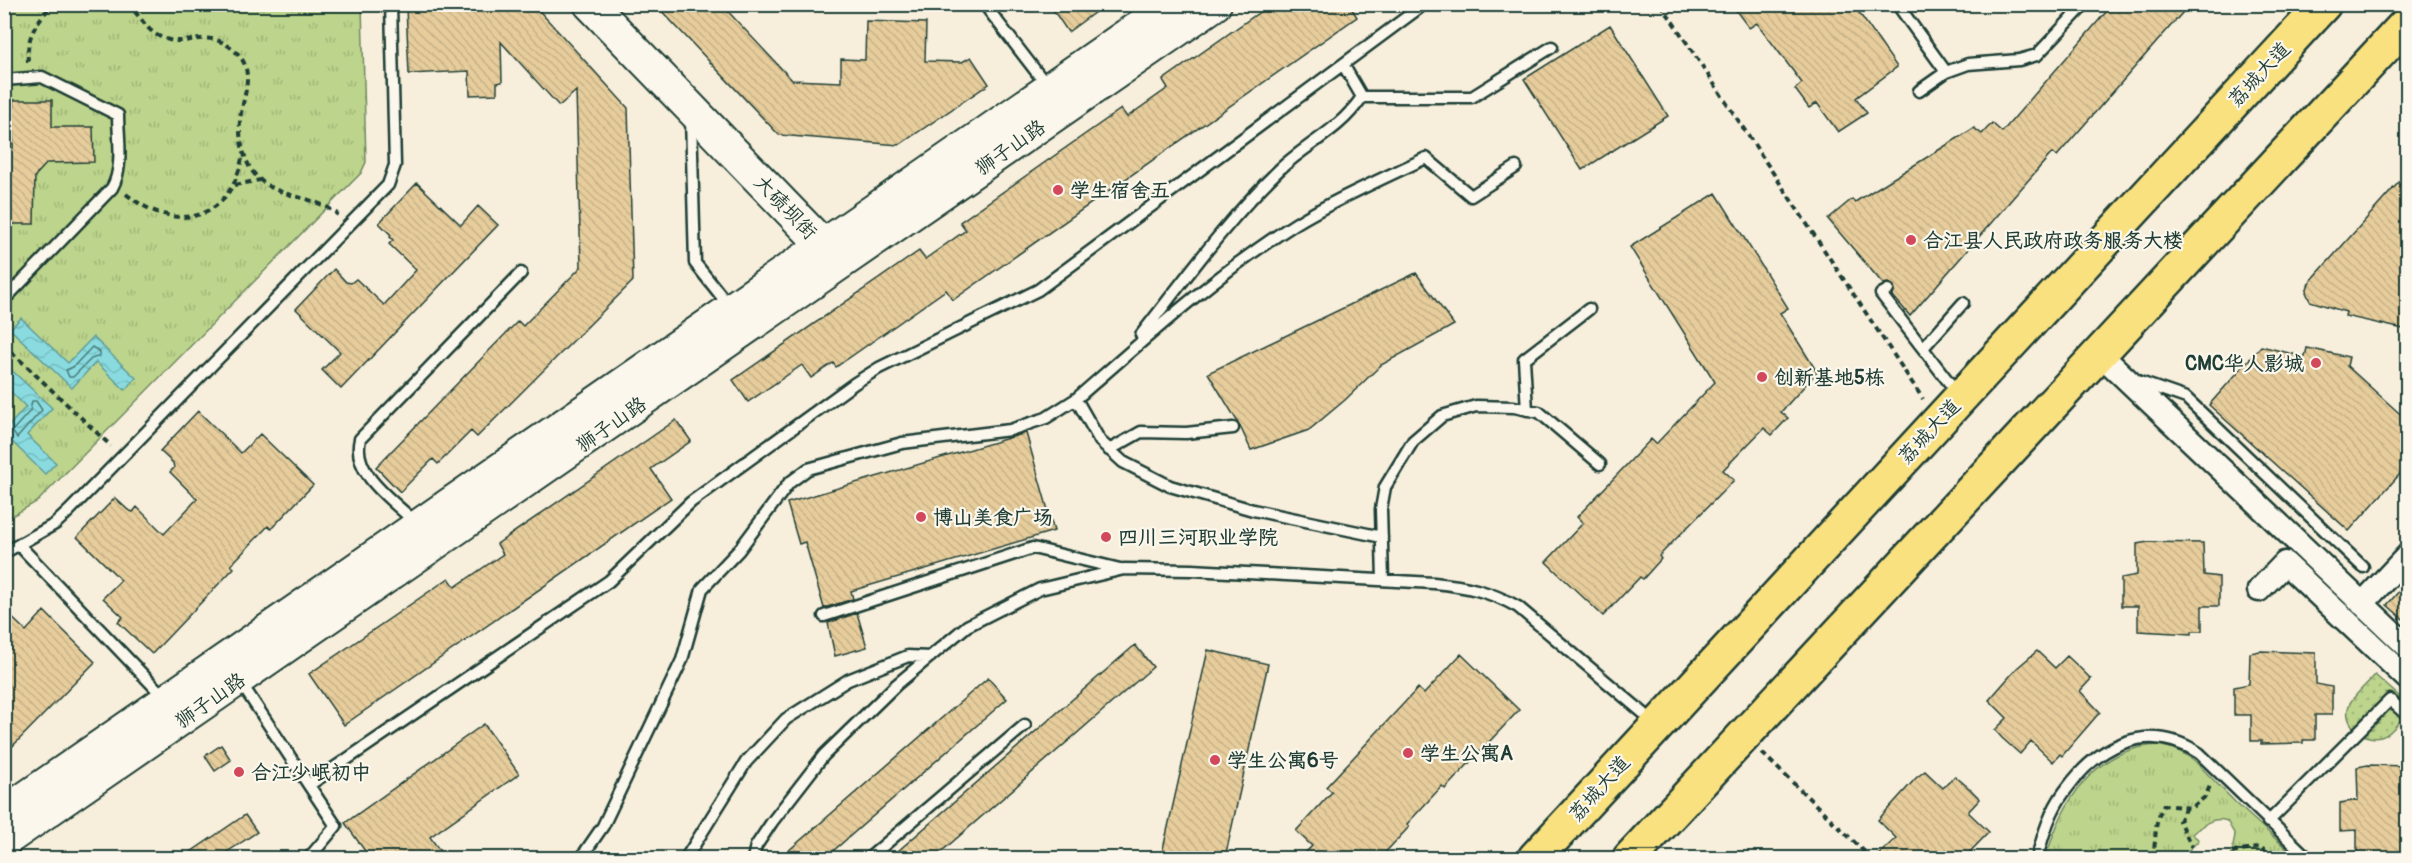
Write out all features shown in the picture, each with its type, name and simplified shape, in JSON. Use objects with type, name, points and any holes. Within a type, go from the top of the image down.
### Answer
[{"type":"main road","name":"荔城大道","points":[[1535,858],[2324,4]]},
{"type":"main road","points":[[1630,858],[1744,736],[2111,365],[2408,22]]},
{"type":"street","name":"大碛坝街","points":[[590,4],[690,108],[838,245]]},
{"type":"street","name":"大碛坝街","points":[[621,4],[838,245]]},
{"type":"street","name":"狮子山路","points":[[1057,99],[1172,4]]},
{"type":"street","name":"狮子山路","points":[[4,841],[232,670],[428,535],[838,245],[1057,99],[1215,4]]},
{"type":"street","name":"狮子山路","points":[[428,535],[732,310],[838,245]]},
{"type":"street","points":[[2111,365],[2408,647]]},
{"type":"street","points":[[2362,604],[2408,555]]},
{"type":"street","points":[[2259,590],[2285,563],[2408,680]]},
{"type":"street","name":"狮子山路","points":[[4,813],[168,700],[232,670]]},
{"type":"lane","points":[[4,553],[55,524],[388,185],[395,165],[391,4]]},
{"type":"lane","points":[[984,4],[1057,99]]},
{"type":"lane","points":[[309,785],[609,581],[691,502],[855,384],[879,368],[1038,290],[1344,66],[1419,8],[1417,4]]},
{"type":"lane","points":[[1897,4],[1946,72]]},
{"type":"lane","points":[[1919,91],[1946,72],[1968,64],[2019,60],[2037,55],[2085,4]]},
{"type":"lane","points":[[1362,97],[1472,97],[1552,47]]},
{"type":"lane","points":[[1344,66],[1362,97]]},
{"type":"lane","points":[[4,80],[42,77],[118,115],[119,170],[114,185],[4,300]]},
{"type":"lane","points":[[1124,357],[1225,229],[1281,169],[1348,118],[1362,97]]},
{"type":"lane","points":[[690,108],[694,263],[732,310]]},
{"type":"lane","points":[[581,858],[603,826],[682,660],[702,589],[739,550],[789,483],[808,469],[902,443],[1010,430],[1046,418],[1076,399],[1177,311],[1297,223],[1426,158],[1471,196],[1516,167]]},
{"type":"lane","points":[[428,535],[361,466],[358,448],[360,439],[521,273]]},
{"type":"lane","points":[[1888,290],[1881,294],[1960,397]]},
{"type":"lane","points":[[1923,348],[1963,303]]},
{"type":"lane","points":[[1527,410],[1524,359],[1589,309]]},
{"type":"lane","points":[[2111,365],[2186,398],[2363,567]]},
{"type":"lane","points":[[1076,399],[1100,441],[1109,450],[1123,462],[1170,486],[1253,510],[1382,537]]},
{"type":"lane","points":[[1383,580],[1381,509],[1385,487],[1413,441],[1442,416],[1476,406],[1539,412],[1600,464]]},
{"type":"lane","points":[[1109,450],[1140,432],[1186,434],[1233,428]]},
{"type":"lane","points":[[19,545],[168,700]]},
{"type":"lane","points":[[825,616],[1033,549],[1124,569],[1192,570],[1472,587],[1494,593],[1518,607],[1657,725]]},
{"type":"lane","points":[[753,858],[756,846],[772,822],[824,754],[896,685],[968,626],[1040,589],[1124,569]]},
{"type":"lane","points":[[686,858],[746,762],[786,719],[848,680],[908,656],[930,657]]},
{"type":"lane","points":[[232,670],[336,826],[309,858]]},
{"type":"lane","points":[[2268,822],[2390,700],[2408,716]]},
{"type":"lane","points":[[869,858],[1025,725]]},
{"type":"lane","points":[[2037,858],[2047,827],[2064,791],[2081,772],[2117,746],[2145,737],[2178,741],[2199,753],[2268,822],[2308,858]]},
{"type":"path","points":[[28,78],[27,51],[30,34],[38,20],[53,4]]},
{"type":"path","points":[[114,185],[156,214],[174,218],[195,217],[210,209],[231,191],[239,176],[243,151],[240,120],[248,86],[247,70],[238,54],[226,44],[200,37],[182,41],[166,39],[150,32],[127,4]]},
{"type":"path","points":[[1661,4],[1937,421]]},
{"type":"path","points":[[243,151],[260,180],[285,194],[324,204],[349,225]]},
{"type":"path","points":[[235,185],[260,180]]},
{"type":"path","points":[[4,345],[122,456]]},
{"type":"path","points":[[1744,736],[1871,858]]},
{"type":"path","points":[[2152,858],[2156,844],[2156,818],[2164,805],[2191,808],[2205,797],[2216,770]]},
{"type":"path","points":[[2186,807],[2179,821],[2192,847]]},
{"type":"path","points":[[2232,853],[2261,848],[2271,858]]},
{"type":"green space","points":[[5,5],[362,5],[366,162],[361,173],[38,501],[5,520]]},
{"type":"green space","points":[[2375,675],[2407,703],[2407,711],[2389,733],[2374,738],[2355,729],[2348,717],[2348,710],[2352,699]]},
{"type":"green space","points":[[2158,745],[2175,749],[2193,759],[2237,804],[2297,858],[2231,858],[2235,835],[2227,821],[2217,820],[2204,825],[2192,834],[2199,840],[2181,858],[2046,858],[2061,818],[2071,799],[2084,782],[2098,768],[2116,756],[2135,748]]},
{"type":"water","points":[[21,318],[68,363],[93,337],[136,378],[125,390],[96,362],[72,388],[10,329]]},
{"type":"water","points":[[4,363],[52,408],[27,435],[56,463],[45,474],[5,435],[5,430],[26,407],[5,386]]},
{"type":"building","points":[[533,4],[628,108],[633,281],[477,437],[471,431],[438,464],[433,459],[400,492],[376,467],[518,321],[523,326],[581,267],[576,91],[559,106],[501,42],[502,82],[497,83],[497,94],[470,95],[469,71],[409,74],[406,7]]},
{"type":"building","points":[[655,4],[721,4],[792,80],[841,82],[841,59],[865,60],[866,21],[926,23],[925,61],[962,62],[971,57],[989,84],[899,145],[779,135]]},
{"type":"building","points":[[1049,4],[1106,4],[1068,32]]},
{"type":"building","points":[[1271,4],[1349,4],[1357,17],[953,300],[946,290],[836,367],[833,363],[811,378],[802,365],[748,402],[733,380],[919,251],[925,259],[966,230],[960,222],[1121,109],[1127,117],[1168,88],[1163,80]]},
{"type":"building","points":[[1731,4],[1853,4],[1897,67],[1856,98],[1867,113],[1838,132],[1817,103],[1809,108],[1795,89],[1802,83],[1757,23],[1749,28]]},
{"type":"building","name":"合江县人民政府政务服务大楼","points":[[2113,4],[2190,4],[2057,156],[2052,153],[1910,316],[1893,296],[1894,286],[1889,283],[1883,284],[1828,219],[1852,199],[1855,202],[1974,128],[1982,134],[1992,123],[2002,132]]},
{"type":"building","points":[[1610,25],[1668,116],[1582,170],[1524,79]]},
{"type":"building","points":[[13,100],[52,100],[52,127],[93,127],[94,162],[47,163],[35,176],[34,224],[4,224],[4,148],[13,148]]},
{"type":"building","points":[[2408,172],[2408,330],[2345,316],[2346,312],[2310,301],[2306,292],[2309,283]]},
{"type":"building","points":[[417,183],[461,225],[478,206],[498,225],[341,389],[322,370],[340,352],[296,309],[334,269],[346,282],[351,283],[356,279],[384,305],[416,270],[389,244],[393,240],[391,235],[379,223]]},
{"type":"building","points":[[1716,193],[1788,308],[1780,313],[1817,372],[1781,412],[1788,418],[1772,435],[1764,428],[1723,470],[1734,480],[1659,556],[1661,559],[1643,579],[1640,577],[1603,616],[1546,562],[1583,523],[1577,517],[1651,439],[1656,444],[1715,382],[1630,247]]},
{"type":"building","points":[[1416,273],[1454,325],[1381,365],[1345,400],[1309,430],[1251,450],[1239,424],[1208,373]]},
{"type":"building","points":[[2261,346],[2305,357],[2307,348],[2349,357],[2347,366],[2408,421],[2408,465],[2349,531],[2209,405]]},
{"type":"building","points":[[198,411],[241,453],[260,434],[313,485],[271,529],[268,526],[231,565],[234,568],[152,654],[118,622],[123,617],[103,598],[121,580],[77,537],[115,498],[128,510],[133,512],[137,507],[164,534],[197,499],[170,472],[174,468],[173,463],[160,451]]},
{"type":"building","points":[[676,420],[691,441],[651,469],[671,498],[344,725],[309,674],[449,578],[455,587],[503,554],[497,544]]},
{"type":"building","name":"博山美食广场","points":[[1026,433],[1054,531],[851,591],[853,599],[824,608],[805,542],[799,544],[787,503]]},
{"type":"building","points":[[2148,542],[2203,543],[2204,575],[2219,577],[2219,606],[2202,606],[2202,631],[2192,631],[2192,634],[2138,631],[2138,606],[2121,606],[2121,578],[2137,575],[2137,544]]},
{"type":"building","points":[[2408,581],[2408,623],[2387,605]]},
{"type":"building","points":[[4,610],[26,631],[44,611],[95,662],[4,755]]},
{"type":"building","points":[[857,613],[867,647],[835,656],[828,623]]},
{"type":"building","points":[[1135,645],[1153,667],[934,858],[890,858]]},
{"type":"building","name":"学生公寓6号","points":[[1208,650],[1268,664],[1225,858],[1161,858]]},
{"type":"building","points":[[2037,651],[2055,668],[2067,656],[2081,669],[2091,679],[2080,691],[2100,712],[2062,756],[2060,754],[2053,762],[2031,741],[2020,754],[2002,738],[1995,730],[2007,718],[1989,700],[2017,668]]},
{"type":"building","points":[[2260,651],[2316,653],[2316,684],[2332,687],[2332,715],[2315,715],[2315,740],[2303,740],[2303,743],[2261,744],[2261,741],[2251,741],[2251,715],[2234,715],[2234,687],[2249,684],[2250,653]]},
{"type":"building","name":"学生公寓A","points":[[1461,654],[1519,710],[1445,789],[1442,786],[1380,858],[1300,858],[1312,846],[1296,831],[1332,792],[1326,787],[1418,688],[1424,694]]},
{"type":"building","points":[[988,678],[1007,699],[825,858],[780,858]]},
{"type":"building","points":[[484,724],[519,774],[430,837],[445,858],[370,858],[345,823]]},
{"type":"building","points":[[221,745],[231,760],[215,771],[205,756]]},
{"type":"building","points":[[2408,766],[2408,858],[2357,856],[2357,830],[2340,831],[2340,803],[2358,800],[2357,767]]},
{"type":"building","points":[[1925,771],[1943,788],[1955,776],[1970,789],[1980,799],[1968,812],[1989,832],[1964,858],[1875,858],[1896,838],[1878,820]]},
{"type":"building","points":[[245,815],[257,832],[218,858],[182,858]]},
{"type":"place","name":"学生宿舍五","points":[[1058,190]]},
{"type":"place","name":"合江县人民政府政务服务大楼","points":[[1911,240]]},
{"type":"place","name":"CMC华人影城","points":[[2316,363]]},
{"type":"place","name":"创新基地5栋","points":[[1762,377]]},
{"type":"place","name":"博山美食广场","points":[[921,517]]},
{"type":"place","name":"四川三河职业学院","points":[[1106,537]]},
{"type":"place","name":"学生公寓A","points":[[1408,753]]},
{"type":"place","name":"学生公寓6号","points":[[1215,760]]},
{"type":"place","name":"合江少岷初中","points":[[239,772]]}]
